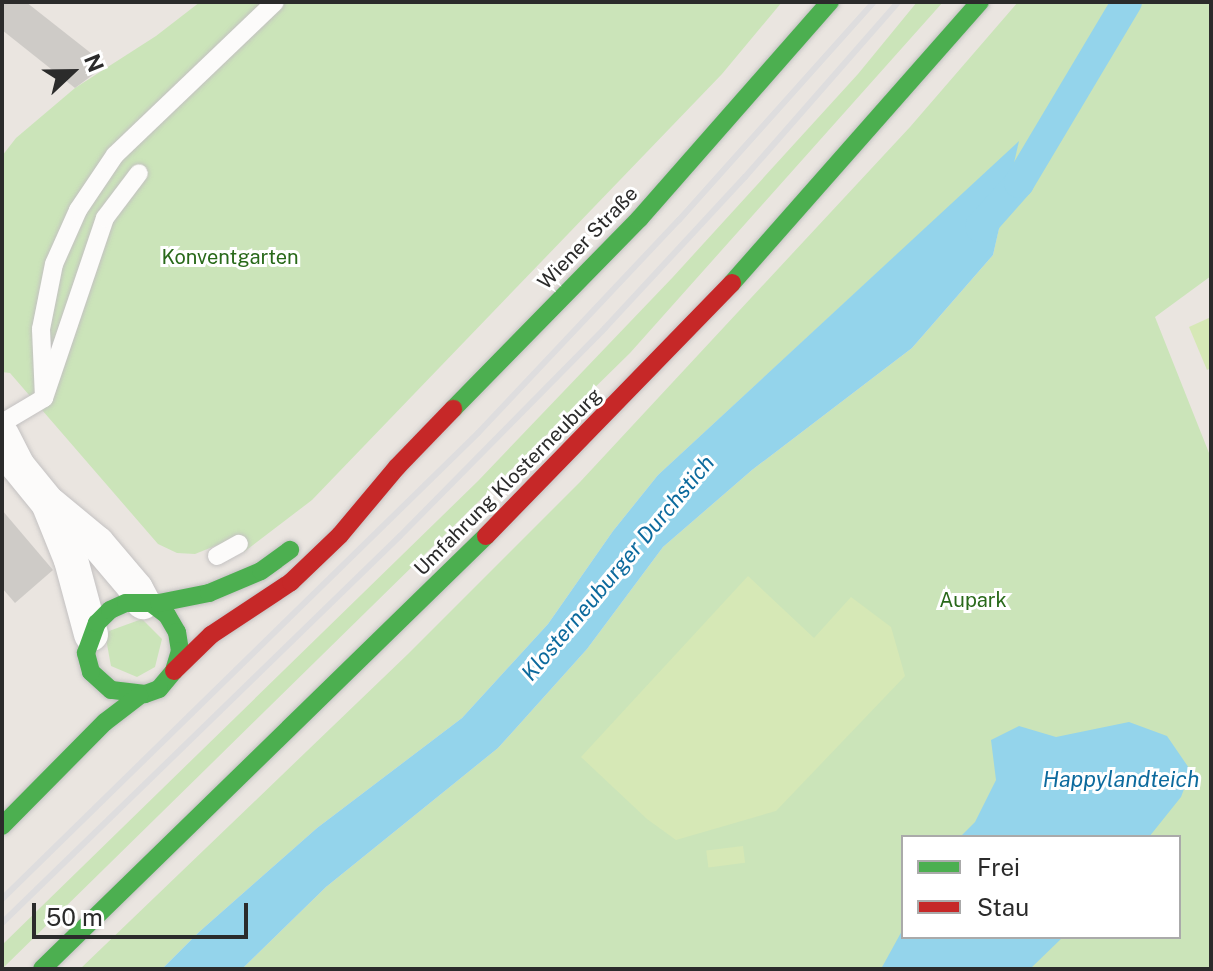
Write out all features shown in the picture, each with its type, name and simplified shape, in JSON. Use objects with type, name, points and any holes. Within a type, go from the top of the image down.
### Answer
[{"type":"street","name":"Wiener Straße","points":[[2,826],[99,728],[139,696],[159,689],[211,635],[291,582],[340,535],[370,496],[640,218],[830,2]]},
{"type":"street","name":"Umfahrung Klosterneuburg","points":[[42,969],[527,496],[670,349],[980,2]]},
{"type":"street","points":[[2,435],[17,465],[48,503],[97,543],[147,603],[167,615],[177,632],[180,651],[174,671]]},
{"type":"street","name":"Wiener Straße","points":[[78,693],[89,648],[110,610],[126,603],[147,603],[209,593],[248,577],[370,496]]},
{"type":"street","points":[[48,503],[71,560],[89,648],[104,686],[139,696]]},
{"type":"street","name":"Wiener Straße","points":[[25,805],[62,741]]},
{"type":"lane","points":[[44,398],[41,329],[54,264],[78,210],[115,155],[275,2]]},
{"type":"lane","points":[[2,423],[44,398],[105,218],[139,173]]},
{"type":"lane","points":[[217,556],[239,544]]},
{"type":"green space","name":"Konventgarten","points":[[200,2],[782,2],[722,74],[312,500],[244,552],[235,538],[195,554],[177,553],[158,544],[10,373],[2,372],[2,156],[16,138],[75,88],[156,36]]},
{"type":"green space","points":[[917,2],[943,2],[630,353],[2,969],[2,945],[478,481],[673,277],[858,74]]},
{"type":"green space","name":"Aupark","points":[[1018,2],[1211,2],[1211,276],[1155,317],[1211,458],[1211,969],[242,969],[326,887],[498,748],[587,649],[663,547],[752,470],[912,348],[993,255],[1018,143],[658,475],[613,531],[548,624],[462,718],[317,828],[199,932],[162,969],[80,969],[408,654],[580,482],[910,127]]},
{"type":"green space","points":[[1211,317],[1211,368],[1207,370],[1189,327]]},
{"type":"green space","points":[[748,576],[814,638],[851,597],[891,627],[905,676],[776,811],[676,840],[647,819],[581,757]]},
{"type":"green space","points":[[142,619],[162,639],[155,667],[137,677],[111,666],[106,639],[109,631]]},
{"type":"green space","points":[[743,846],[745,863],[708,867],[706,851]]},
{"type":"water","points":[[1019,141],[993,255],[912,348],[752,470],[663,547],[587,649],[498,748],[326,887],[242,969],[162,969],[199,932],[317,828],[462,718],[548,624],[613,531],[658,475]]},
{"type":"water","name":"Happylandteich","points":[[1129,722],[1167,736],[1191,771],[1181,797],[1151,835],[962,835],[975,822],[996,780],[991,740],[1019,726],[1056,737]]},
{"type":"water","points":[[901,933],[901,939],[1061,939],[1030,969],[881,969]]},
{"type":"building","points":[[2,2],[26,2],[106,65],[75,88],[2,30]]},
{"type":"building","points":[[2,510],[53,570],[15,603],[2,588]]},
{"type":"waterway","name":"Klosterneuburger Durchstich","points":[[980,227],[1019,183],[1127,2]]},
{"type":"railway","points":[[2,899],[478,433],[679,220],[874,2]]},
{"type":"railway","points":[[2,923],[400,536],[605,328],[745,177],[898,2]]},
{"type":"traffic: fast","points":[[453,409],[640,218],[830,2]]},
{"type":"traffic: fast","points":[[732,283],[980,2]]},
{"type":"traffic: fast","points":[[42,969],[486,536]]},
{"type":"traffic: fast","points":[[151,603],[167,615],[177,632],[180,651],[174,671],[159,689],[145,694],[111,690],[91,672],[86,653],[97,623],[110,610],[126,603],[159,603],[209,593],[261,571],[290,550]]},
{"type":"traffic: fast","points":[[2,826],[105,722],[139,696]]},
{"type":"traffic: jam","points":[[486,536],[732,283]]},
{"type":"traffic: jam","points":[[174,671],[211,635],[291,582],[340,535],[397,467],[453,409]]}]
